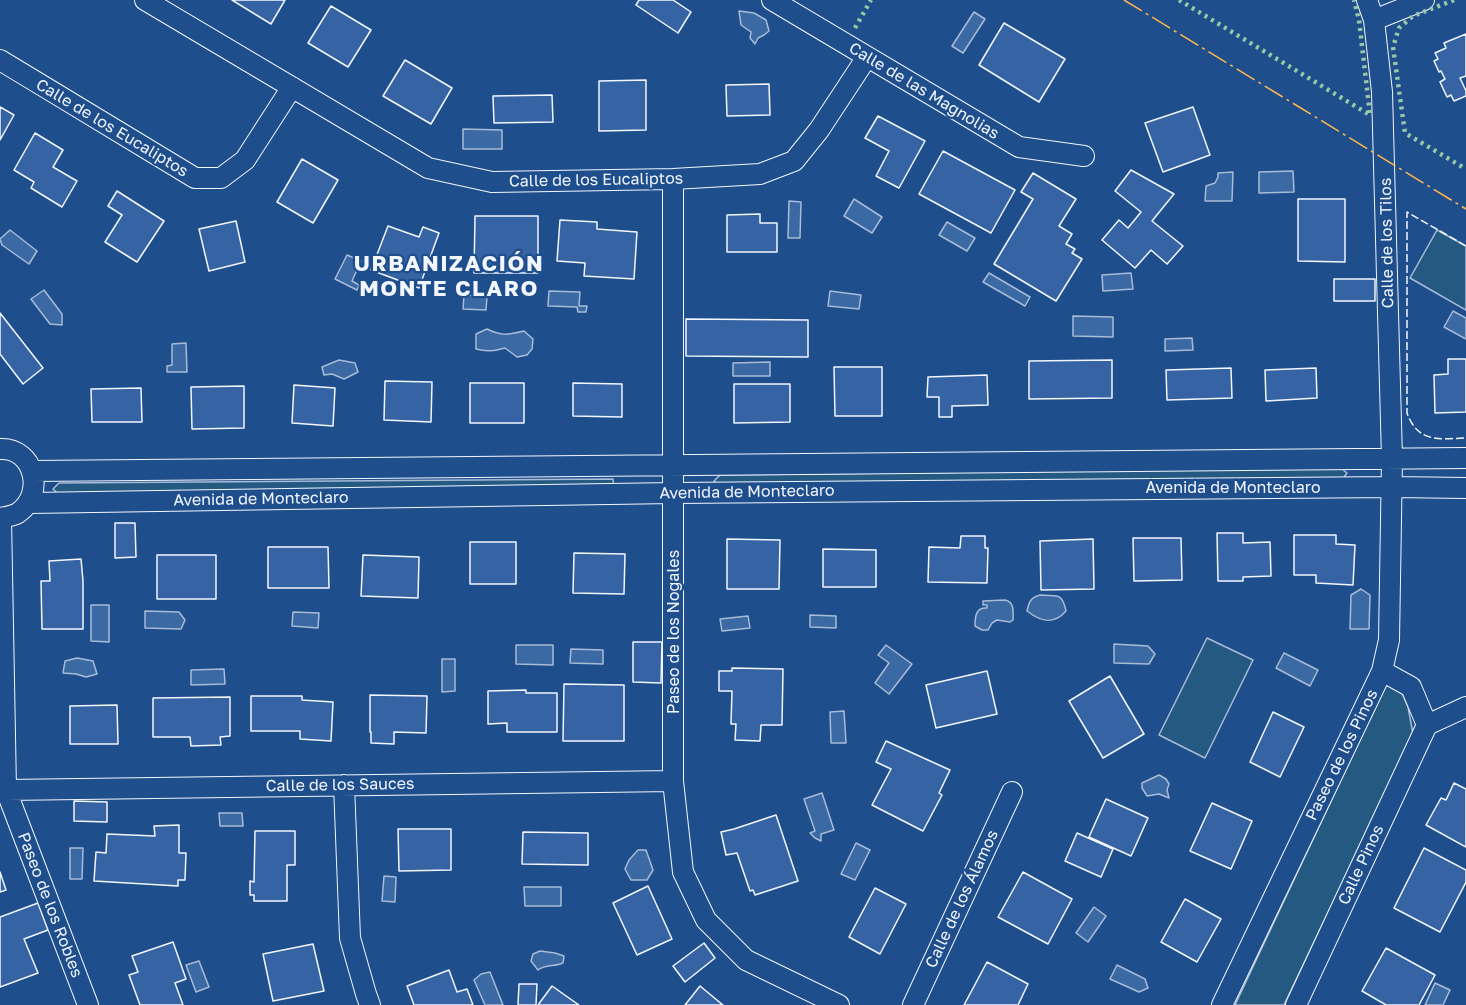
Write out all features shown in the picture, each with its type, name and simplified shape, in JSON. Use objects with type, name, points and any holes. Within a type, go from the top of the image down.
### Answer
[{"type":"street","name":"Calle de los Eucaliptos","points":[[145,0],[428,168],[492,182],[673,179],[760,174],[794,161],[819,130],[867,57]]},
{"type":"street","name":"Calle de las Magnolias","points":[[772,0],[1019,147],[1084,156]]},
{"type":"street","name":"Calle de los Tilos","points":[[1367,0],[1374,20],[1382,92],[1393,487]]},
{"type":"street","points":[[1374,20],[1424,0]]},
{"type":"street","name":"Calle de los Eucaliptos","points":[[0,60],[195,178],[221,178],[245,160],[292,87]]},
{"type":"street","name":"Paseo de los Nogales","points":[[673,179],[673,781],[683,872],[706,920],[746,960],[839,1005]]},
{"type":"street","points":[[0,449],[6,449],[22,456],[32,471],[34,482],[29,503],[17,513],[1,518]]},
{"type":"street","name":"Avenida de Monteclaro","points":[[32,471],[1466,458]]},
{"type":"street","name":"Paseo de los Pinos","points":[[1222,1005],[1383,671],[1389,640],[1393,487]]},
{"type":"street","name":"Avenida de Monteclaro","points":[[29,503],[674,493],[1466,488]]},
{"type":"street","name":"Paseo de los Robles","points":[[1,518],[6,790],[88,1005]]},
{"type":"street","points":[[1383,671],[1412,687],[1427,725],[1466,707]]},
{"type":"street","name":"Calle Pinos","points":[[1296,1005],[1427,725]]},
{"type":"street","name":"Calle de los Sauces","points":[[6,790],[673,781]]},
{"type":"street","points":[[344,785],[350,938],[370,1005]]},
{"type":"street","name":"Calle de los Álamos","points":[[913,1005],[1012,792]]},
{"type":"shaded area","points":[[739,11],[754,13],[766,20],[769,31],[758,38],[755,44],[750,38],[751,32],[741,25]]},
{"type":"shaded area","points":[[974,12],[985,19],[963,53],[952,46]]},
{"type":"shaded area","points":[[463,129],[502,130],[502,149],[463,149]]},
{"type":"shaded area","points":[[1293,171],[1294,192],[1259,193],[1259,172]]},
{"type":"shaded area","points":[[1233,172],[1232,201],[1205,201],[1206,186],[1215,183],[1218,173]]},
{"type":"shaded area","points":[[854,199],[882,217],[872,233],[844,216]]},
{"type":"shaded area","points":[[789,201],[801,202],[800,238],[788,238]]},
{"type":"shaded area","points":[[947,222],[975,238],[967,251],[939,235]]},
{"type":"shaded area","points":[[10,230],[37,251],[29,264],[2,245],[0,239]]},
{"type":"shaded area","points":[[1437,230],[1466,246],[1466,310],[1410,278]]},
{"type":"shaded area","points":[[347,255],[361,261],[352,281],[359,285],[357,290],[335,279]]},
{"type":"shaded area","points":[[989,273],[1030,297],[1025,306],[983,282]]},
{"type":"shaded area","points":[[1131,273],[1133,289],[1103,291],[1102,275]]},
{"type":"shaded area","points":[[44,290],[62,314],[62,325],[50,324],[31,299]]},
{"type":"shaded area","points":[[549,291],[580,292],[579,306],[587,306],[586,312],[578,312],[577,307],[548,306]]},
{"type":"shaded area","points":[[830,291],[861,295],[859,309],[828,306]]},
{"type":"shaded area","points":[[464,295],[487,296],[486,310],[463,309]]},
{"type":"shaded area","points":[[1453,311],[1466,318],[1466,339],[1444,327]]},
{"type":"shaded area","points":[[1073,316],[1113,317],[1113,337],[1073,336]]},
{"type":"shaded area","points":[[487,329],[505,334],[524,331],[533,339],[532,349],[527,355],[517,357],[505,348],[491,351],[476,349],[476,334]]},
{"type":"shaded area","points":[[1192,338],[1193,350],[1165,351],[1165,339]]},
{"type":"shaded area","points":[[186,343],[187,372],[167,372],[167,366],[172,365],[172,344]]},
{"type":"shaded area","points":[[339,360],[355,363],[358,372],[344,379],[332,374],[324,375],[322,367]]},
{"type":"shaded area","points":[[770,362],[770,376],[733,376],[733,363]]},
{"type":"shaded area","points":[[1341,468],[1347,473],[1342,480],[720,487],[714,481],[720,475]]},
{"type":"shaded area","points":[[613,479],[614,488],[59,495],[53,489],[59,483]]},
{"type":"shaded area","points":[[1361,589],[1370,595],[1369,629],[1350,629],[1351,595]]},
{"type":"shaded area","points":[[1040,595],[1058,596],[1066,611],[1052,620],[1042,620],[1032,615],[1027,611],[1029,603]]},
{"type":"shaded area","points":[[1005,600],[1012,605],[1013,620],[1010,622],[997,620],[988,630],[975,626],[978,611],[987,608],[987,605],[983,605],[983,601]]},
{"type":"shaded area","points":[[91,605],[109,605],[109,642],[91,641]]},
{"type":"shaded area","points":[[145,611],[179,612],[185,620],[181,629],[145,628]]},
{"type":"shaded area","points":[[293,612],[319,613],[318,628],[292,626]]},
{"type":"shaded area","points":[[810,615],[836,616],[836,628],[810,627]]},
{"type":"shaded area","points":[[748,616],[750,628],[722,631],[720,619]]},
{"type":"shaded area","points":[[1207,638],[1253,660],[1205,758],[1159,735]]},
{"type":"shaded area","points":[[1114,644],[1148,646],[1155,654],[1149,664],[1114,663]]},
{"type":"shaded area","points":[[516,645],[553,645],[553,665],[516,664]]},
{"type":"shaded area","points":[[886,645],[912,664],[889,694],[875,683],[889,663],[878,655]]},
{"type":"shaded area","points":[[571,649],[603,650],[603,664],[570,663]]},
{"type":"shaded area","points":[[1284,653],[1318,670],[1310,686],[1276,668]]},
{"type":"shaded area","points":[[77,658],[93,661],[97,674],[86,677],[63,673],[65,661]]},
{"type":"shaded area","points":[[442,659],[455,659],[455,691],[442,692]]},
{"type":"shaded area","points":[[224,669],[225,684],[191,685],[191,670]]},
{"type":"shaded area","points":[[1386,684],[1402,693],[1408,707],[1413,734],[1284,1005],[1235,1005]]},
{"type":"shaded area","points":[[844,711],[846,743],[831,743],[830,712]]},
{"type":"shaded area","points":[[1159,775],[1169,784],[1167,790],[1169,798],[1159,794],[1147,796],[1142,788],[1142,783]]},
{"type":"shaded area","points":[[822,793],[834,830],[821,834],[821,841],[810,833],[815,831],[804,799]]},
{"type":"shaded area","points":[[219,813],[242,813],[243,826],[220,826]]},
{"type":"shaded area","points":[[856,843],[870,850],[855,880],[841,874]]},
{"type":"shaded area","points":[[70,848],[83,848],[82,879],[70,879]]},
{"type":"shaded area","points":[[638,850],[646,850],[653,870],[647,880],[631,880],[625,869]]},
{"type":"shaded area","points":[[384,876],[396,877],[395,902],[382,901]]},
{"type":"shaded area","points":[[524,887],[561,887],[561,906],[525,906]]},
{"type":"shaded area","points":[[1094,907],[1106,916],[1088,942],[1076,933]]},
{"type":"shaded area","points":[[540,951],[564,956],[563,963],[538,970],[531,961],[533,954]]},
{"type":"shaded area","points":[[199,961],[209,987],[196,992],[186,965]]},
{"type":"shaded area","points":[[1117,965],[1145,979],[1148,988],[1139,992],[1110,979]]},
{"type":"shaded area","points":[[490,972],[503,1005],[485,1005],[474,980],[481,974]]},
{"type":"shaded area","points":[[1435,983],[1450,990],[1443,1005],[1425,1005]]},
{"type":"building","points":[[232,0],[285,0],[271,24]]},
{"type":"building","points":[[639,0],[673,0],[691,12],[678,33],[636,5]]},
{"type":"building","points":[[331,6],[371,30],[348,67],[308,43]]},
{"type":"building","points":[[1004,23],[1065,59],[1039,102],[979,65]]},
{"type":"building","points":[[1466,34],[1466,76],[1460,78],[1466,96],[1454,101],[1451,95],[1447,97],[1440,82],[1445,79],[1434,61],[1438,59],[1435,53],[1446,48],[1444,43]]},
{"type":"building","points":[[405,60],[452,88],[431,124],[383,96]]},
{"type":"building","points":[[646,80],[646,130],[599,131],[599,81]]},
{"type":"building","points":[[769,84],[770,115],[727,116],[726,85]]},
{"type":"building","points":[[552,95],[553,122],[494,123],[493,96]]},
{"type":"building","points":[[0,107],[14,115],[0,140]]},
{"type":"building","points":[[1193,107],[1210,155],[1163,172],[1145,123]]},
{"type":"building","points":[[878,116],[925,141],[899,188],[876,176],[889,151],[865,138]]},
{"type":"building","points":[[35,133],[63,150],[53,167],[77,181],[62,207],[31,188],[34,182],[14,170]]},
{"type":"building","points":[[943,151],[1015,190],[991,233],[919,194]]},
{"type":"building","points":[[302,159],[338,180],[313,223],[277,202]]},
{"type":"building","points":[[1131,170],[1174,194],[1152,221],[1183,246],[1167,264],[1151,250],[1135,268],[1102,240],[1119,220],[1128,228],[1141,212],[1115,191]]},
{"type":"building","points":[[1033,173],[1076,199],[1059,226],[1072,234],[1066,244],[1075,249],[1072,253],[1082,259],[1056,301],[994,264],[1033,199],[1021,192]]},
{"type":"building","points":[[117,191],[164,221],[137,262],[105,242],[122,215],[108,206]]},
{"type":"building","points":[[1298,199],[1345,199],[1345,262],[1298,261]]},
{"type":"building","points":[[760,214],[760,223],[777,223],[777,252],[727,252],[727,215]]},
{"type":"building","points":[[475,216],[538,216],[538,273],[474,273]]},
{"type":"building","points":[[560,220],[597,222],[597,229],[637,232],[634,279],[584,276],[585,263],[557,261]]},
{"type":"building","points":[[236,221],[245,262],[209,271],[199,229]]},
{"type":"building","points":[[388,226],[419,237],[423,227],[439,233],[419,288],[371,270]]},
{"type":"building","points":[[1334,279],[1375,279],[1375,301],[1334,301]]},
{"type":"building","points":[[0,313],[43,368],[23,384],[0,354]]},
{"type":"building","points":[[686,319],[808,320],[808,357],[686,356]]},
{"type":"building","points":[[1448,359],[1466,359],[1466,412],[1435,413],[1434,375],[1448,374]]},
{"type":"building","points":[[1112,360],[1112,398],[1029,399],[1029,361]]},
{"type":"building","points":[[834,367],[882,367],[882,416],[835,416]]},
{"type":"building","points":[[1231,368],[1232,398],[1167,400],[1166,370]]},
{"type":"building","points":[[1316,368],[1317,398],[1266,401],[1265,370]]},
{"type":"building","points":[[987,375],[988,405],[952,406],[952,417],[939,417],[939,397],[927,397],[928,377]]},
{"type":"building","points":[[385,381],[432,382],[431,422],[384,420]]},
{"type":"building","points":[[470,383],[524,383],[524,423],[470,423]]},
{"type":"building","points":[[573,383],[622,384],[622,417],[573,416]]},
{"type":"building","points":[[734,384],[790,384],[790,422],[734,423]]},
{"type":"building","points":[[294,385],[335,388],[333,426],[292,423]]},
{"type":"building","points":[[244,386],[244,428],[192,429],[191,387]]},
{"type":"building","points":[[141,388],[142,422],[92,422],[91,389]]},
{"type":"building","points":[[115,523],[135,523],[136,557],[115,558]]},
{"type":"building","points":[[1217,533],[1243,533],[1243,543],[1270,542],[1271,576],[1243,577],[1243,581],[1218,581]]},
{"type":"building","points":[[1294,535],[1336,535],[1336,544],[1355,545],[1353,585],[1316,583],[1316,575],[1294,575]]},
{"type":"building","points":[[961,536],[985,536],[985,548],[988,548],[987,583],[928,582],[929,547],[960,548]]},
{"type":"building","points":[[1133,538],[1181,538],[1182,580],[1134,581]]},
{"type":"building","points":[[727,539],[780,540],[779,589],[727,589]]},
{"type":"building","points":[[1093,539],[1094,589],[1041,590],[1040,541]]},
{"type":"building","points":[[470,542],[516,542],[516,584],[470,584]]},
{"type":"building","points":[[268,547],[328,547],[329,588],[268,588]]},
{"type":"building","points":[[823,549],[876,550],[876,587],[823,587]]},
{"type":"building","points":[[574,553],[625,554],[624,594],[573,593]]},
{"type":"building","points":[[157,555],[216,555],[216,599],[157,599]]},
{"type":"building","points":[[363,555],[419,557],[418,598],[361,596]]},
{"type":"building","points":[[81,559],[83,629],[42,629],[41,581],[50,581],[49,561]]},
{"type":"building","points":[[633,642],[662,642],[661,683],[633,682]]},
{"type":"building","points":[[732,668],[783,669],[782,725],[761,725],[760,741],[735,740],[736,724],[731,724],[732,691],[719,691],[719,671],[732,671]]},
{"type":"building","points":[[987,671],[997,714],[936,728],[926,685]]},
{"type":"building","points":[[1110,676],[1144,734],[1103,758],[1069,701]]},
{"type":"building","points":[[564,684],[624,685],[624,741],[563,741]]},
{"type":"building","points":[[526,690],[526,693],[557,693],[557,732],[507,732],[507,723],[488,724],[488,691]]},
{"type":"building","points":[[370,695],[427,696],[426,733],[394,732],[394,744],[371,743]]},
{"type":"building","points":[[251,696],[302,696],[302,700],[333,702],[331,741],[300,739],[300,731],[251,731]]},
{"type":"building","points":[[230,697],[230,736],[220,737],[221,745],[191,746],[190,737],[153,737],[153,698]]},
{"type":"building","points":[[117,705],[118,744],[70,744],[70,706]]},
{"type":"building","points":[[1273,712],[1304,727],[1280,777],[1250,762]]},
{"type":"building","points":[[886,741],[950,770],[939,793],[942,795],[923,831],[872,805],[891,769],[876,762]]},
{"type":"building","points":[[1454,783],[1466,789],[1466,847],[1426,825],[1441,798],[1446,800]]},
{"type":"building","points":[[1106,799],[1148,818],[1131,856],[1089,837]]},
{"type":"building","points":[[74,801],[107,802],[107,822],[74,821]]},
{"type":"building","points":[[1212,803],[1252,821],[1231,869],[1190,851]]},
{"type":"building","points":[[776,815],[798,881],[755,895],[753,890],[750,891],[737,853],[726,855],[721,832]]},
{"type":"building","points":[[179,825],[179,853],[186,853],[185,880],[178,880],[178,886],[94,881],[96,852],[106,853],[107,834],[155,836],[154,826]]},
{"type":"building","points":[[398,829],[451,829],[451,870],[399,871]]},
{"type":"building","points":[[255,831],[295,831],[295,865],[287,865],[287,901],[254,901],[254,895],[250,895],[250,881],[254,882]]},
{"type":"building","points":[[523,832],[588,833],[588,865],[522,864]]},
{"type":"building","points":[[1077,833],[1113,849],[1101,877],[1065,861]]},
{"type":"building","points":[[1424,848],[1466,870],[1466,882],[1440,932],[1394,908]]},
{"type":"building","points":[[0,872],[6,890],[0,892]]},
{"type":"building","points":[[1023,872],[1072,899],[1048,944],[998,917]]},
{"type":"building","points":[[648,886],[672,939],[637,955],[613,903]]},
{"type":"building","points":[[875,888],[906,904],[880,954],[849,937]]},
{"type":"building","points":[[1185,899],[1221,919],[1197,962],[1161,942]]},
{"type":"building","points":[[38,903],[48,930],[24,939],[38,973],[0,987],[0,917]]},
{"type":"building","points":[[173,942],[186,979],[175,983],[183,1005],[140,1005],[129,975],[138,972],[132,956]]},
{"type":"building","points":[[704,943],[715,958],[685,982],[673,966]]},
{"type":"building","points":[[313,944],[324,991],[273,1001],[263,954]]},
{"type":"building","points":[[1386,948],[1435,975],[1419,1005],[1386,1005],[1362,991]]},
{"type":"building","points":[[987,962],[1028,984],[1018,1005],[964,1005]]},
{"type":"building","points":[[449,970],[457,992],[467,989],[473,1005],[414,1005],[407,986]]},
{"type":"building","points":[[519,984],[537,984],[536,1005],[518,1005]]},
{"type":"building","points":[[552,986],[579,1005],[538,1005]]},
{"type":"building","points":[[700,986],[723,1005],[685,1005]]},
{"type":"hedge","points":[[855,28],[871,0]]},
{"type":"hedge","points":[[1179,0],[1370,115],[1359,20],[1354,0]]},
{"type":"hedge","points":[[1454,0],[1413,16],[1399,28],[1393,47],[1405,133],[1466,169]]},
{"type":"fence","points":[[1466,246],[1407,212],[1407,413],[1417,430],[1430,437],[1466,438]]},
{"type":"power","points":[[1124,0],[1466,209]]},
{"type":"district","name":"URBANIZACIÓN MONTE CLARO","points":[[449,276]]}]
